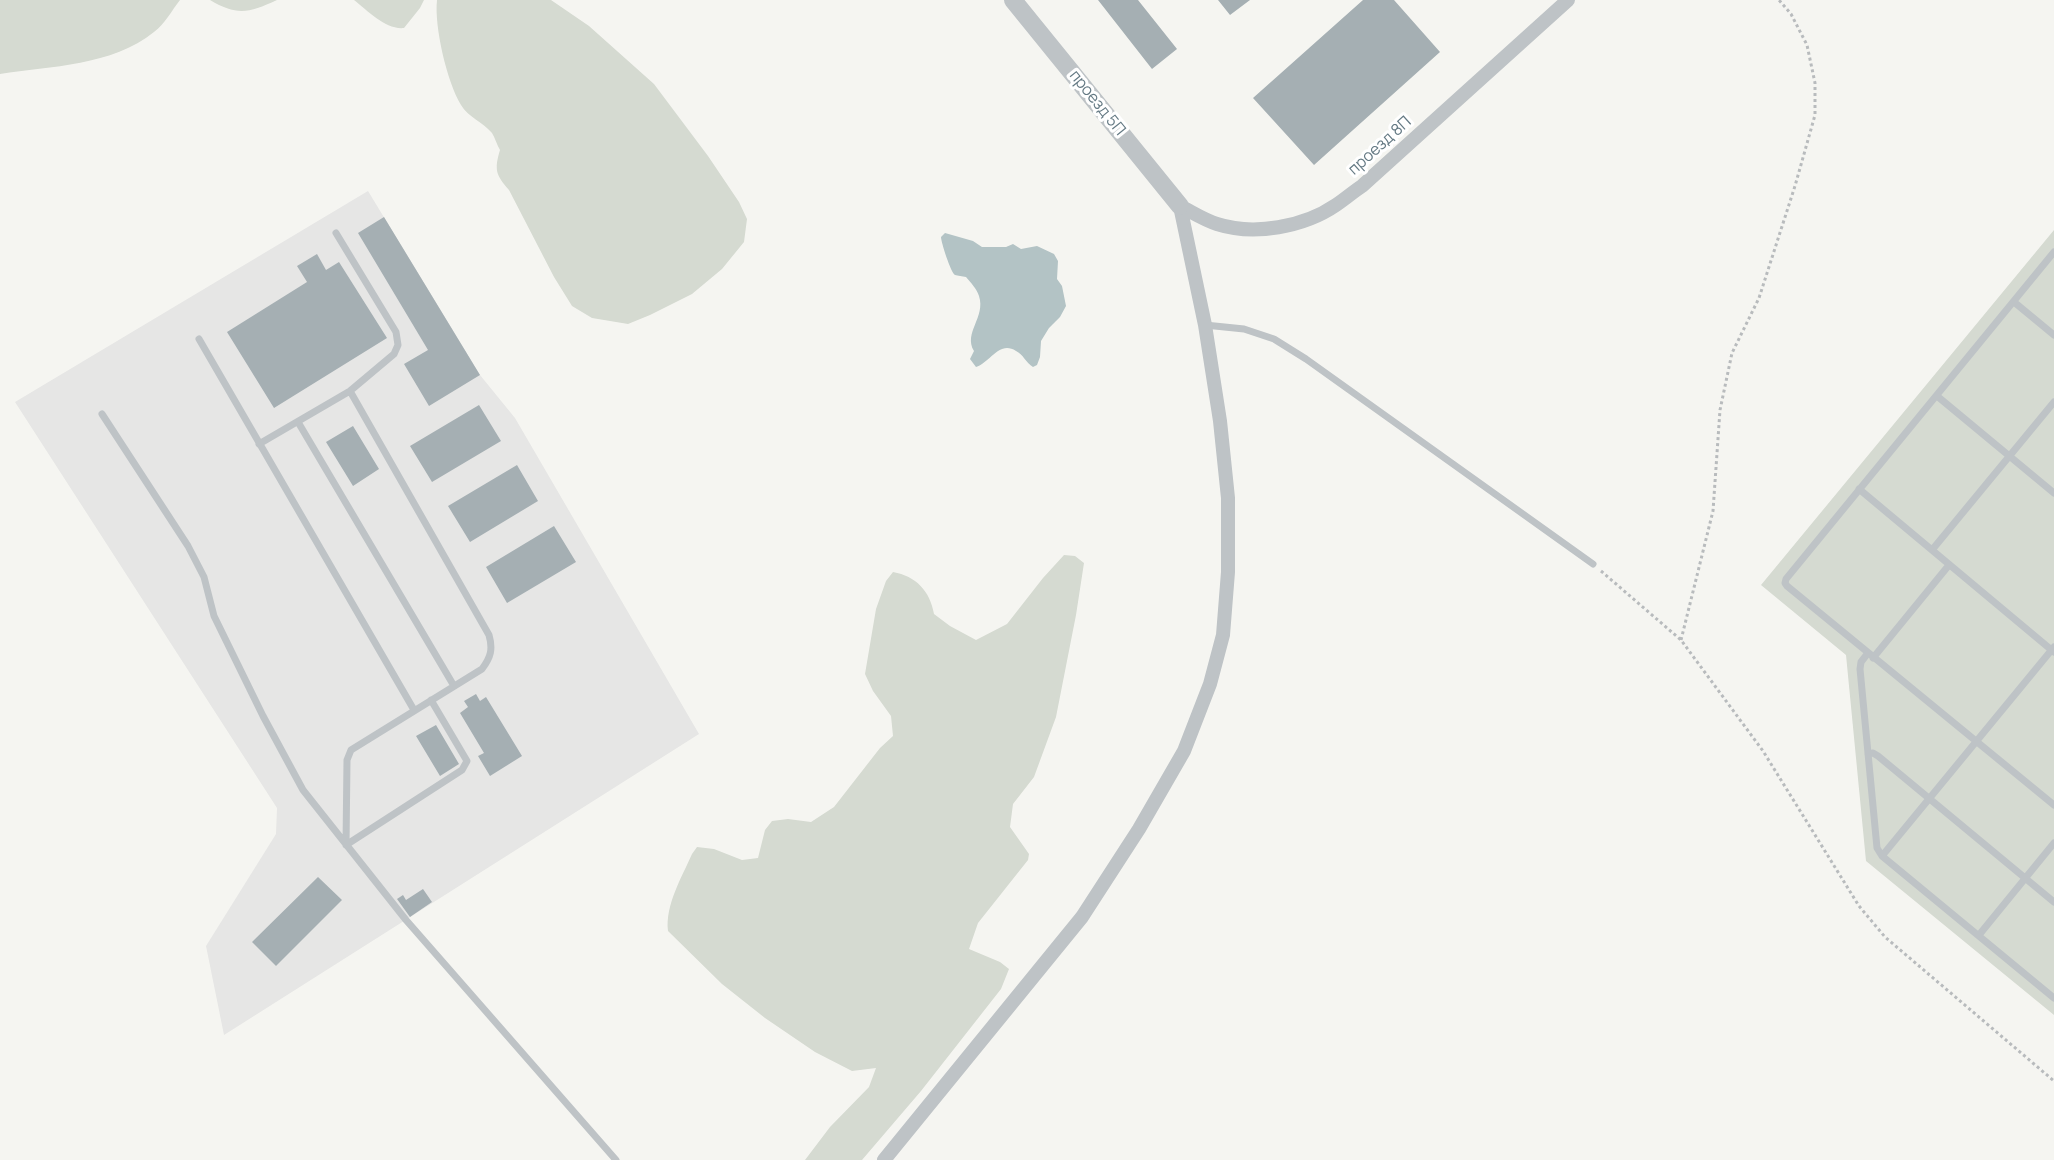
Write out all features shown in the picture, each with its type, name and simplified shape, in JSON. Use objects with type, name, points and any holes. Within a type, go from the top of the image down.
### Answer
[{"type":"street","name":"проезд 5П","points":[[1013,0],[1180,206]]},
{"type":"street","name":"проезд 8П","points":[[1180,206],[1216,224],[1243,229],[1272,228],[1303,222],[1335,206],[1362,186],[1568,0]]},
{"type":"street","points":[[884,1160],[1082,917],[1139,829],[1184,751],[1210,684],[1223,635],[1228,572],[1227,498],[1220,421],[1205,326],[1180,206]]},
{"type":"lane","points":[[259,444],[351,391],[394,354],[398,345],[396,332],[336,233]]},
{"type":"lane","points":[[2054,252],[1859,489],[1785,583],[2054,805]]},
{"type":"lane","points":[[2014,302],[2054,335]]},
{"type":"lane","points":[[1205,326],[1244,329],[1274,339],[1306,359],[1593,564]]},
{"type":"lane","points":[[199,339],[414,710]]},
{"type":"lane","points":[[346,845],[347,760],[351,750],[482,669],[493,647],[489,635],[351,391]]},
{"type":"lane","points":[[1936,396],[2054,493]]},
{"type":"lane","points":[[1932,550],[2054,402]]},
{"type":"lane","points":[[102,414],[188,546],[204,577],[214,616],[263,716],[303,790],[406,920],[616,1160]]},
{"type":"lane","points":[[298,422],[454,686]]},
{"type":"lane","points":[[1859,489],[2053,650],[1882,856]]},
{"type":"lane","points":[[1949,565],[1871,655],[1862,662],[1860,669],[1877,848],[1882,856],[2054,998]]},
{"type":"lane","points":[[346,845],[462,770],[466,761],[431,700]]},
{"type":"lane","points":[[1868,754],[1873,753],[1878,756],[2054,902]]},
{"type":"lane","points":[[1979,935],[2054,843]]},
{"type":"path","points":[[1681,640],[1713,511],[1720,410],[1732,353],[1759,298],[1815,115],[1815,82],[1807,45],[1791,14],[1779,0]]},
{"type":"path","points":[[1593,564],[1681,640],[1763,751],[1859,906],[1885,938],[2054,1081]]},
{"type":"shaded area","points":[[0,0],[180,0],[158,29],[119,52],[80,63],[0,74]]},
{"type":"shaded area","points":[[210,0],[277,0],[259,8],[243,11],[228,9]]},
{"type":"shaded area","points":[[354,0],[424,0],[404,28],[397,28],[384,23]]},
{"type":"shaded area","points":[[437,0],[551,0],[589,26],[654,84],[708,156],[739,202],[747,219],[744,242],[722,269],[692,294],[628,324],[592,318],[572,306],[497,172],[500,150],[493,135],[464,109],[456,95],[446,69],[440,39]]},
{"type":"shaded area","points":[[368,191],[480,375],[515,418],[699,734],[224,1035],[206,946],[276,834],[277,808],[15,402]]},
{"type":"shaded area","points":[[2054,230],[2054,1015],[1866,861],[1846,655],[1761,585]]},
{"type":"shaded area","points":[[945,233],[973,241],[982,247],[1006,247],[1013,244],[1021,249],[1037,246],[1054,254],[1058,261],[1057,279],[1062,286],[1066,306],[1041,341],[1037,365],[1033,367],[1018,352],[1010,348],[1000,350],[976,367],[970,359],[974,351],[971,338],[980,311],[979,296],[966,277],[953,273],[941,240]]},
{"type":"shaded area","points":[[1064,555],[1075,556],[1084,563],[1056,717],[1034,777],[1013,804],[1010,827],[1029,854],[1028,860],[978,923],[969,949],[1000,962],[1009,969],[1001,989],[921,1091],[862,1160],[805,1160],[830,1127],[869,1087],[876,1068],[852,1071],[815,1052],[765,1018],[722,984],[668,931],[669,911],[679,882],[697,847],[714,849],[742,860],[758,858],[765,830],[772,821],[788,819],[811,822],[834,807],[880,748],[893,736],[891,716],[873,691],[865,674],[876,609],[886,581],[893,572],[915,581],[929,598],[934,614],[976,640],[1007,624]]},
{"type":"building","points":[[1098,0],[1138,0],[1177,49],[1152,69]]},
{"type":"building","points":[[1218,0],[1250,0],[1230,15]]},
{"type":"building","points":[[1363,0],[1394,0],[1440,52],[1314,165],[1253,98]]},
{"type":"building","points":[[384,217],[480,375],[429,406],[404,364],[428,350],[358,233]]},
{"type":"building","points":[[317,254],[326,270],[339,262],[387,338],[274,408],[227,332],[307,282],[297,266]]},
{"type":"building","points":[[479,405],[501,441],[432,482],[410,446]]},
{"type":"building","points":[[353,426],[379,469],[353,486],[326,442]]},
{"type":"building","points":[[517,465],[538,501],[470,542],[448,506]]},
{"type":"building","points":[[554,526],[576,562],[507,603],[486,567]]},
{"type":"building","points":[[476,694],[480,701],[486,697],[522,756],[490,776],[478,756],[484,753],[460,713],[468,707],[464,701]]},
{"type":"building","points":[[436,725],[459,764],[440,776],[416,736]]},
{"type":"building","points":[[318,877],[342,900],[276,966],[252,942]]},
{"type":"building","points":[[423,889],[432,902],[410,917],[397,899],[403,895],[406,900]]}]
